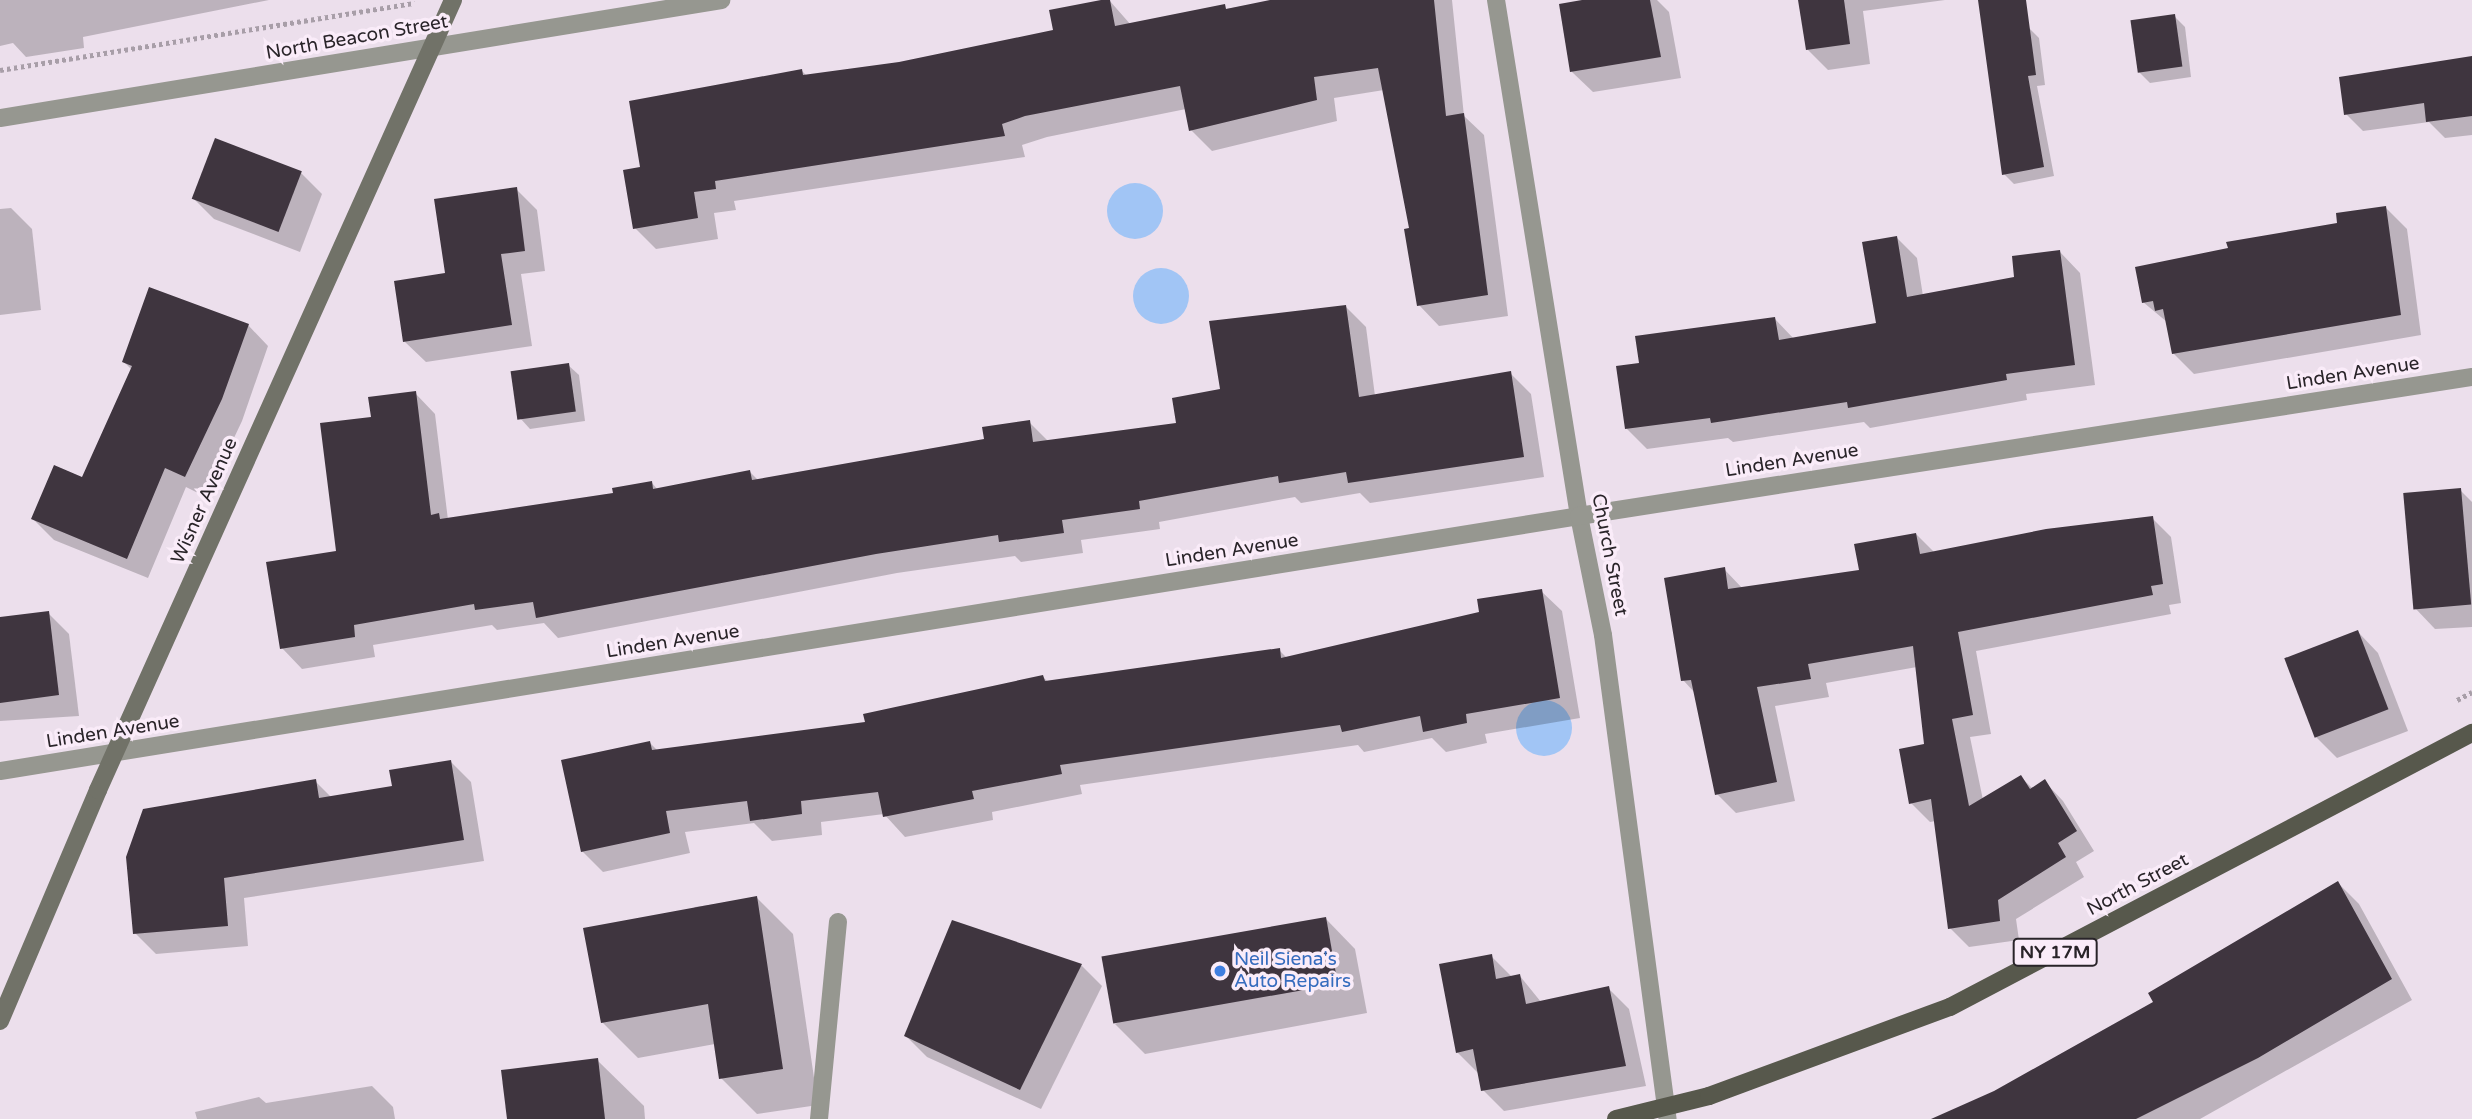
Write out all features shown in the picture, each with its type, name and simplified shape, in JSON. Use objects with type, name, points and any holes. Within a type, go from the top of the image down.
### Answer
[{"type":"main road","name":"North Street","points":[[1616,1119],[1667,1114],[1950,1007],[2472,733]]},
{"type":"street","name":"Wisner Avenue","points":[[0,1021],[114,754],[453,0]]},
{"type":"street","name":"North Beacon Street","points":[[0,118],[721,0]]},
{"type":"street","name":"Church Street","points":[[1496,0],[1579,516],[1603,635],[1667,1114]]},
{"type":"street","name":"Linden Avenue","points":[[0,771],[1579,516],[2472,377]]},
{"type":"street","points":[[819,1119],[838,922]]},
{"type":"path","points":[[0,70],[425,1]]},
{"type":"path","points":[[2447,706],[2472,692]]},
{"type":"water","points":[[1135,183],[1146,185],[1155,191],[1161,200],[1161,222],[1155,231],[1146,237],[1135,239],[1124,237],[1115,231],[1109,222],[1107,211],[1109,200],[1115,191],[1124,185]]},
{"type":"water","points":[[1161,268],[1172,270],[1181,276],[1187,285],[1187,307],[1181,316],[1172,322],[1161,324],[1150,322],[1141,316],[1135,307],[1133,296],[1135,285],[1141,276],[1150,270]]},
{"type":"water","points":[[1544,700],[1555,702],[1564,708],[1570,717],[1570,739],[1564,748],[1555,754],[1544,756],[1533,754],[1524,748],[1518,739],[1516,728],[1518,717],[1524,708],[1533,702]]},
{"type":"building","points":[[1110,0],[1115,26],[1225,4],[1226,9],[1270,0],[1434,0],[1446,116],[1464,113],[1488,295],[1417,306],[1404,229],[1409,228],[1378,68],[1314,77],[1317,100],[1189,131],[1180,86],[1025,116],[1002,124],[1005,136],[715,181],[716,189],[694,192],[698,218],[633,229],[623,170],[640,167],[629,101],[802,69],[803,75],[899,62],[1053,30],[1049,10]]},
{"type":"building","points":[[1582,0],[1650,0],[1661,57],[1570,72],[1559,4]]},
{"type":"building","points":[[1798,0],[1844,0],[1850,44],[1806,50]]},
{"type":"building","points":[[1978,0],[2026,0],[2036,75],[2028,76],[2044,167],[2002,175]]},
{"type":"building","points":[[2175,14],[2182,66],[2138,73],[2130,20]]},
{"type":"building","points":[[2472,56],[2472,116],[2426,122],[2424,103],[2344,115],[2339,77]]},
{"type":"building","points":[[215,138],[302,171],[279,232],[192,199]]},
{"type":"building","points":[[517,187],[525,251],[501,254],[512,325],[403,342],[394,281],[445,273],[434,199]]},
{"type":"building","points":[[2386,206],[2401,315],[2172,354],[2163,309],[2155,311],[2153,301],[2142,303],[2135,267],[2228,248],[2226,242],[2337,223],[2336,213]]},
{"type":"building","points":[[1897,236],[1907,297],[2014,277],[2012,256],[2060,250],[2075,365],[2006,374],[2007,380],[1848,408],[1847,402],[1711,423],[1710,418],[1625,429],[1616,366],[1639,363],[1635,336],[1775,317],[1779,340],[1876,323],[1862,242]]},
{"type":"building","points":[[149,287],[249,324],[222,399],[185,477],[165,468],[127,559],[31,519],[54,465],[82,477],[132,366],[122,362]]},
{"type":"building","points":[[1346,305],[1359,397],[1511,371],[1524,457],[1348,483],[1346,472],[1279,483],[1278,476],[1139,501],[1140,509],[1062,520],[1064,533],[999,542],[998,535],[876,554],[536,618],[533,602],[475,610],[474,604],[354,625],[355,637],[280,649],[266,562],[336,551],[320,423],[371,417],[368,397],[416,391],[431,515],[439,513],[440,519],[613,493],[612,488],[652,481],[653,489],[750,470],[752,480],[984,439],[982,427],[1030,420],[1033,442],[1176,423],[1172,398],[1220,389],[1209,321]]},
{"type":"building","points":[[569,363],[576,412],[517,420],[511,371]]},
{"type":"building","points":[[2461,488],[2471,605],[2413,610],[2403,493]]},
{"type":"building","points":[[2153,516],[2163,584],[2151,586],[2153,595],[1958,632],[1973,715],[1952,719],[1969,806],[2021,775],[2030,789],[2045,779],[2077,831],[2058,843],[2066,857],[1998,900],[2000,921],[1948,929],[1931,799],[1909,804],[1899,749],[1924,744],[1913,646],[1808,664],[1811,679],[1757,687],[1777,782],[1715,795],[1691,680],[1681,681],[1664,578],[1725,567],[1728,589],[1859,570],[1854,544],[1916,533],[1920,554],[2046,529]]},
{"type":"building","points":[[1542,589],[1560,698],[1466,714],[1467,723],[1423,732],[1420,716],[1342,732],[1340,725],[1060,765],[1062,774],[972,791],[974,799],[883,817],[878,792],[801,801],[802,814],[750,821],[747,801],[666,811],[670,833],[581,852],[561,760],[650,741],[652,750],[865,722],[863,714],[1043,675],[1045,681],[1280,648],[1281,658],[1479,612],[1477,599]]},
{"type":"building","points":[[49,611],[59,695],[0,703],[0,617]]},
{"type":"building","points":[[2358,630],[2388,709],[2315,738],[2284,658]]},
{"type":"building","points":[[451,760],[464,840],[224,878],[228,926],[133,934],[126,857],[143,809],[316,779],[319,798],[392,786],[389,770]]},
{"type":"building","points":[[2338,881],[2392,979],[2258,1058],[2136,1119],[1931,1119],[1994,1091],[2153,1002],[2148,993]]},
{"type":"building","points":[[757,896],[783,1069],[719,1079],[708,1004],[601,1023],[583,928]]},
{"type":"building","name":"Neil Siena's Auto Repairs","points":[[1326,917],[1338,984],[1113,1024],[1101,957]]},
{"type":"building","points":[[952,920],[1082,964],[1020,1090],[904,1036]]},
{"type":"building","points":[[1492,954],[1496,979],[1520,974],[1526,1004],[1609,986],[1626,1066],[1481,1091],[1473,1049],[1456,1053],[1439,964]]},
{"type":"building","points":[[598,1058],[605,1119],[507,1119],[501,1070]]},
{"type":"place","name":"Neil Siena's Auto Repairs","points":[[1220,971]]}]
